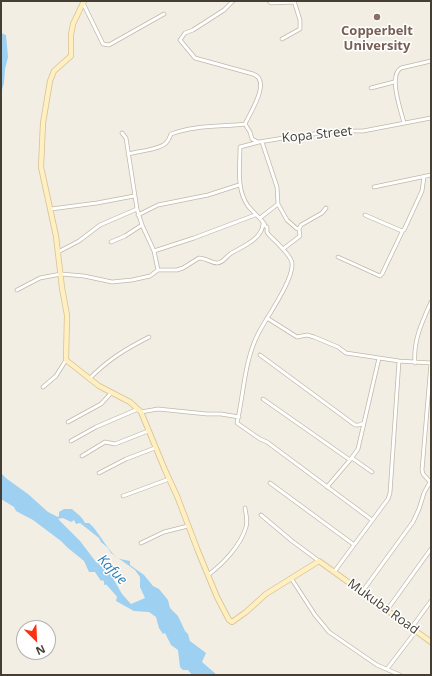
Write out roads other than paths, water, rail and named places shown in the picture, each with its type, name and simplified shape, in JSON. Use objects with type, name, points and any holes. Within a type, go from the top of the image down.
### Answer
[{"type":"street","points":[[232,1],[224,10],[193,30],[185,33],[180,40],[196,58],[254,74],[260,78],[261,88],[244,124]]},
{"type":"street","points":[[269,1],[271,3],[294,1],[300,20],[300,29],[282,39]]},
{"type":"street","points":[[83,2],[103,44],[106,45],[109,45],[164,14]]},
{"type":"street","points":[[44,387],[56,376],[66,360],[67,315],[51,209],[41,167],[44,116],[51,76],[58,67],[71,56],[71,34],[73,24],[83,2]]},
{"type":"street","points":[[404,123],[394,82],[396,72],[398,70],[431,61]]},
{"type":"street","points":[[371,88],[394,82]]},
{"type":"street","name":"Kopa Street","points":[[239,185],[240,147],[260,142],[314,134],[363,130],[431,118]]},
{"type":"street","points":[[244,124],[250,132],[252,139],[260,142],[277,187],[278,204],[287,220],[299,229]]},
{"type":"street","points":[[128,154],[163,145],[166,143],[171,134],[180,131],[206,126],[244,124]]},
{"type":"street","points":[[122,133],[126,138],[136,209],[154,251],[158,270]]},
{"type":"street","points":[[374,188],[431,175]]},
{"type":"street","points":[[338,257],[380,276],[403,230],[405,229],[422,191],[424,177]]},
{"type":"street","points":[[138,215],[158,205],[215,193],[239,185],[245,201],[255,215],[260,218],[267,227],[267,232],[269,235],[283,249],[291,261],[291,271],[252,347],[237,423],[260,439],[267,442],[372,520]]},
{"type":"street","points":[[51,209],[134,196]]},
{"type":"street","points":[[260,218],[278,204]]},
{"type":"street","points":[[283,249],[300,236],[299,229],[301,224],[322,213],[326,208]]},
{"type":"street","points":[[58,252],[75,243],[100,225],[136,209]]},
{"type":"street","points":[[154,251],[255,215]]},
{"type":"street","points":[[365,215],[403,230]]},
{"type":"street","points":[[17,290],[40,278],[61,274],[84,276],[118,282],[150,276],[158,270],[183,268],[199,258],[220,263],[251,242],[262,229],[263,222]]},
{"type":"street","points":[[111,242],[125,236],[142,225]]},
{"type":"street","points":[[415,363],[414,351],[416,341],[431,303]]},
{"type":"street","points":[[267,318],[297,337],[306,335],[314,337],[338,346],[346,353],[415,363],[431,363],[422,470],[423,474],[431,482],[424,493],[413,522],[362,592]]},
{"type":"street","points":[[89,379],[102,366],[120,352],[149,338]]},
{"type":"street","points":[[260,355],[355,425],[364,423]]},
{"type":"street","points":[[328,487],[358,450],[379,358]]},
{"type":"street","points":[[66,360],[89,379],[111,393],[130,402],[139,410],[177,496],[223,610],[232,622],[266,594],[319,561],[261,515]]},
{"type":"street","points":[[334,572],[353,544],[388,499],[391,487],[399,361]]},
{"type":"street","points":[[68,422],[101,404],[111,393]]},
{"type":"street","points":[[263,398],[372,472]]},
{"type":"street","points":[[71,441],[96,426],[139,410],[158,409],[221,414],[239,417]]},
{"type":"street","points":[[82,456],[105,442],[115,444],[148,431]]},
{"type":"street","points":[[99,473],[126,459],[155,448]]},
{"type":"street","points":[[124,496],[169,479]]},
{"type":"street","points":[[270,483],[353,544]]},
{"type":"street","points":[[208,575],[216,569],[238,545],[247,525],[245,508]]},
{"type":"street","points":[[141,543],[164,532],[188,526]]},
{"type":"street","points":[[387,610],[431,549]]},
{"type":"street","name":"Mukuba Road","points":[[319,561],[431,642]]},
{"type":"street","points":[[291,578],[312,612],[329,632],[372,661],[400,675]]},
{"type":"street","points":[[387,669],[431,601]]},
{"type":"water","points":[[1,33],[6,35],[8,57],[1,93]]},
{"type":"water","points":[[1,473],[48,512],[58,517],[59,512],[64,509],[72,509],[85,523],[89,523],[93,527],[116,556],[120,559],[130,561],[130,565],[144,575],[153,586],[159,589],[168,600],[170,608],[178,616],[188,634],[190,641],[206,653],[202,662],[217,675],[192,675],[188,670],[183,670],[180,667],[178,650],[171,645],[165,633],[163,634],[159,628],[156,617],[149,612],[134,611],[116,601],[117,597],[114,588],[108,584],[104,585],[104,581],[101,581],[95,572],[89,572],[84,561],[33,520],[16,511],[14,507],[1,499]],"holes":[[[63,518],[71,522],[74,520],[76,524],[80,523],[99,538],[111,553],[135,570],[140,577],[140,587],[145,598],[131,604],[122,594],[109,571],[96,562],[80,541],[58,519]]]},
{"type":"waterway","name":"Kafue","points":[[106,580],[120,596]]},
{"type":"place","name":"Copperbelt University","points":[[377,17]]}]
